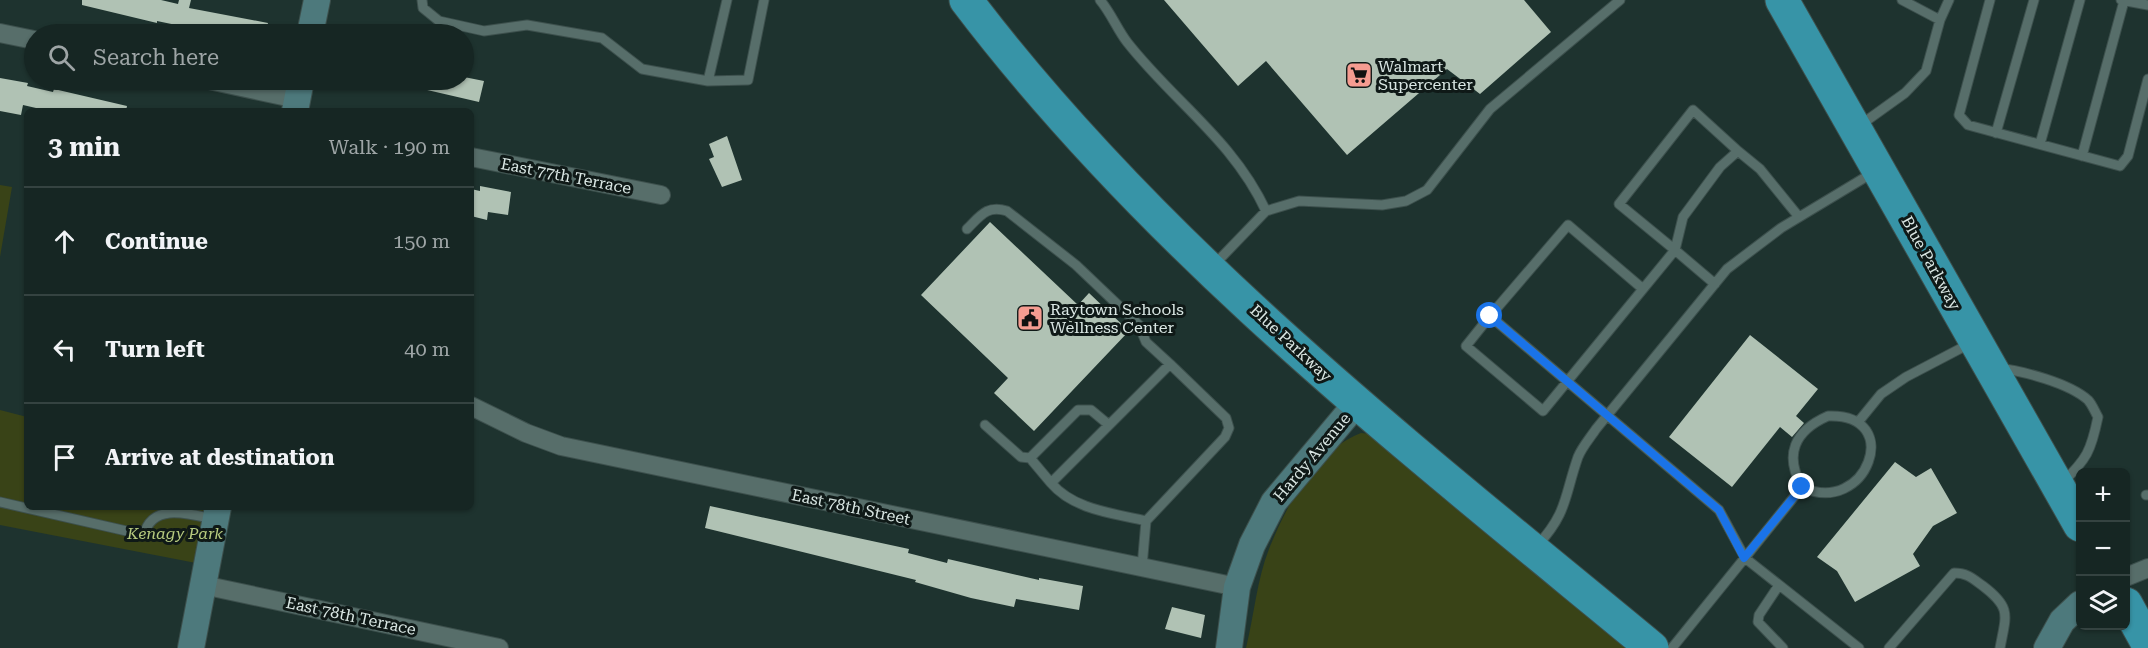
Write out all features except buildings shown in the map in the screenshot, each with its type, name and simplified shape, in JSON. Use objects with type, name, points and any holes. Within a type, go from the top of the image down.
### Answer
[{"type":"highway","name":"Blue Parkway","points":[[966,0],[1138,199],[1210,269],[1356,404],[1652,648]]},
{"type":"highway","name":"Blue Parkway","points":[[1782,0],[2078,522]]},
{"type":"highway","points":[[2130,611],[2148,644]]},
{"type":"street","points":[[312,24],[317,0]]},
{"type":"street","points":[[0,33],[24,38]]},
{"type":"street","points":[[265,90],[298,96]]},
{"type":"street","name":"East 77th Terrace","points":[[474,158],[661,195]]},
{"type":"street","name":"Hardy Avenue","points":[[1229,648],[1237,587],[1252,545],[1274,502],[1356,404]]},
{"type":"street","name":"East 78th Street","points":[[474,407],[526,433],[561,446],[1237,587]]},
{"type":"street","points":[[191,648],[217,513]]},
{"type":"street","points":[[2128,576],[2148,568]]},
{"type":"street","name":"East 78th Terrace","points":[[203,585],[499,648]]},
{"type":"street","points":[[2047,648],[2062,621],[2076,608]]},
{"type":"lane","points":[[422,0],[423,8],[438,21],[451,24]]},
{"type":"lane","points":[[708,81],[727,0]]},
{"type":"lane","points":[[474,30],[484,32],[527,25],[602,38],[642,69],[708,81],[748,80],[764,0]]},
{"type":"lane","points":[[1210,269],[1266,211],[1299,201],[1382,206],[1406,201],[1426,190],[1490,109],[1620,0]]},
{"type":"lane","points":[[1902,0],[1940,20]]},
{"type":"lane","points":[[1855,128],[1905,93],[1926,71],[1940,20],[1949,0]]},
{"type":"lane","points":[[1990,0],[1959,115],[1968,125],[2120,166],[2128,156],[2148,79]]},
{"type":"lane","points":[[1996,133],[2034,0]]},
{"type":"lane","points":[[2040,144],[2080,0]]},
{"type":"lane","points":[[2082,156],[2123,0],[2148,5]]},
{"type":"lane","points":[[1106,2],[1127,42],[1235,157],[1253,182],[1266,211]]},
{"type":"lane","points":[[1715,284],[1619,204],[1693,110],[1760,169],[1799,217]]},
{"type":"lane","points":[[1643,290],[1568,225],[1466,346],[1543,411],[1567,381],[1643,290],[1676,250],[1683,217],[1720,167],[1738,151]]},
{"type":"lane","points":[[1533,550],[1554,527],[1568,498],[1579,455],[1607,415],[1727,268],[1799,217],[1878,169]]},
{"type":"lane","points":[[967,229],[986,210],[996,208],[1007,211],[1076,265],[1139,325],[1146,342],[1226,418],[1229,428],[1225,437],[1146,521],[1142,567]]},
{"type":"lane","points":[[1490,316],[1719,510],[1744,558],[1859,648]]},
{"type":"lane","points":[[1859,421],[1881,394],[1906,377],[1983,354],[2063,387],[2089,401],[2098,417],[2094,439],[2085,462],[2058,486]]},
{"type":"lane","points":[[1051,483],[1170,364]]},
{"type":"lane","points":[[1030,458],[1078,410],[1091,410],[1109,425]]},
{"type":"lane","points":[[1828,416],[1842,416],[1859,421],[1869,438],[1871,460],[1854,483],[1840,492],[1826,495],[1802,487],[1792,465],[1792,452],[1798,439],[1810,426],[1828,416]]},
{"type":"lane","points":[[985,425],[1021,457],[1030,458],[1062,495],[1090,508],[1146,521]]},
{"type":"lane","points":[[1672,648],[1802,487]]},
{"type":"lane","points":[[0,502],[24,508]]},
{"type":"lane","points":[[35,510],[144,535],[146,527],[165,513],[217,513]]},
{"type":"lane","points":[[1889,648],[1954,573],[1966,573],[2002,600],[2006,615],[2000,648]]},
{"type":"lane","points":[[1779,585],[1759,615],[1758,622],[1783,648]]},
{"type":"green space","points":[[0,185],[12,187],[0,257]]},
{"type":"green space","name":"Kenagy Park","points":[[0,410],[24,416],[24,510],[205,510],[196,563],[0,525]]},
{"type":"green space","points":[[1361,433],[1371,434],[1627,648],[1246,648],[1265,561],[1284,515],[1304,481],[1330,452]]},
{"type":"place","name":"Walmart Supercenter","points":[[1359,75]]},
{"type":"place","name":"Raytown Schools Wellness Center","points":[[1030,318]]},
{"type":"route","points":[[1490,316],[1719,510],[1744,558],[1802,487]]}]
